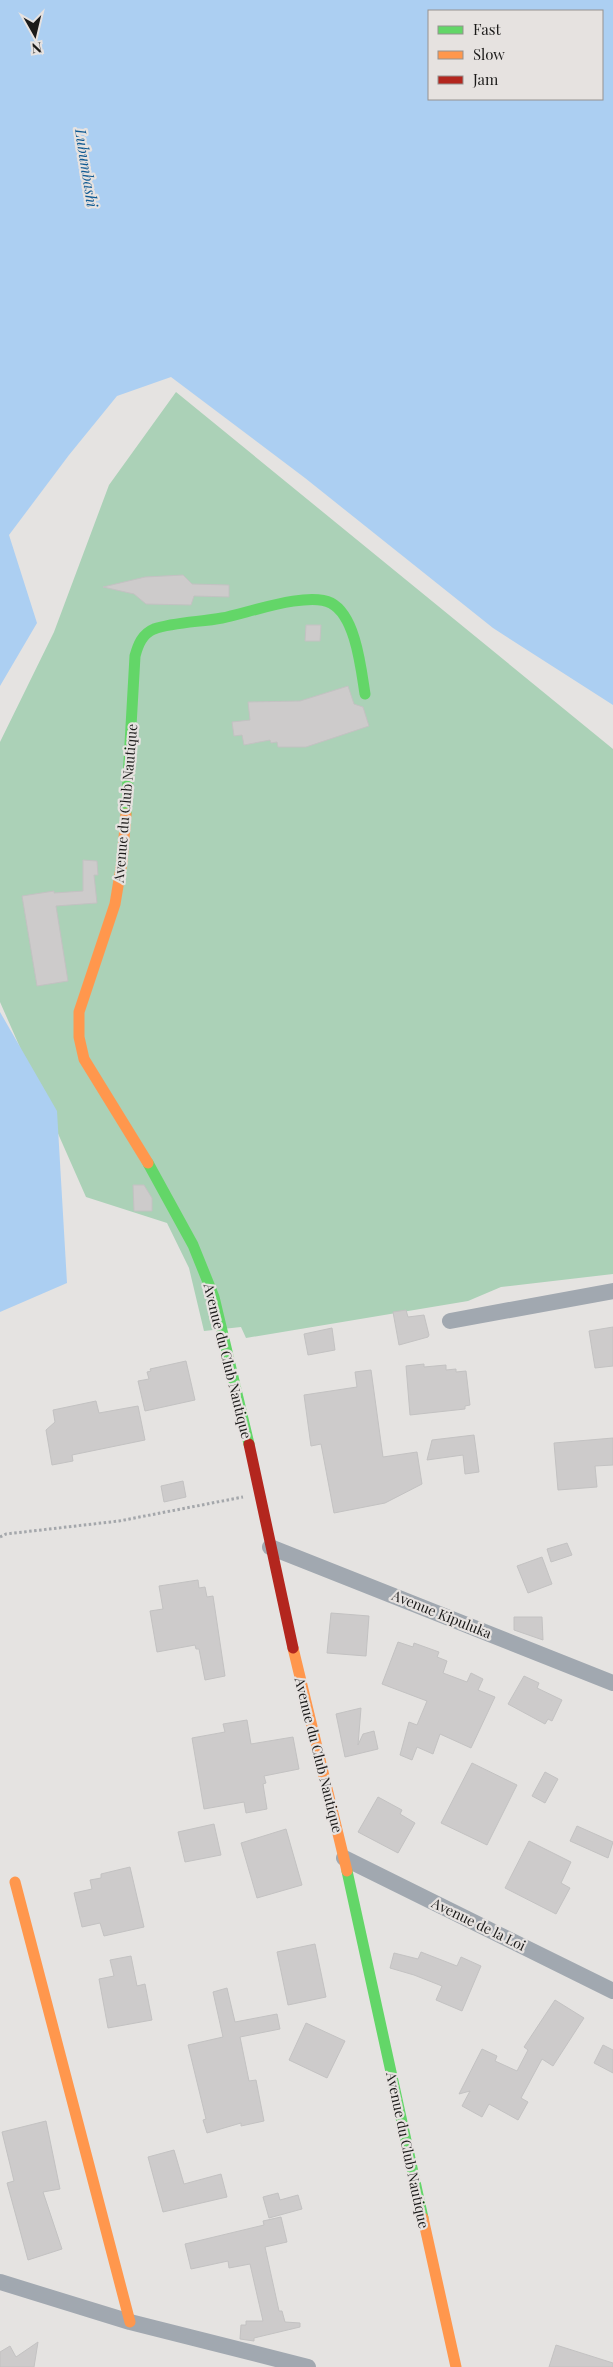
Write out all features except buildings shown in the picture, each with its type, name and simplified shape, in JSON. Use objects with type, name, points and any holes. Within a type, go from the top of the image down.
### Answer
[{"type":"street","name":"Avenue du Club Nautique","points":[[366,694],[356,644],[350,628],[332,604],[322,601],[289,602],[224,618],[155,629],[144,634],[138,644],[135,656],[130,764],[122,862],[117,895],[103,946],[79,1012],[79,1037],[84,1058],[150,1167],[188,1236],[214,1297],[261,1494],[270,1546],[301,1686],[344,1858],[456,2367]]},
{"type":"street","points":[[450,1321],[613,1291]]},
{"type":"street","name":"Avenue Kipuluka","points":[[270,1546],[613,1683]]},
{"type":"street","name":"Avenue de la Loi","points":[[344,1858],[613,1991]]},
{"type":"street","points":[[15,1882],[130,2322]]},
{"type":"street","points":[[0,2282],[130,2322],[308,2367]]},
{"type":"path","points":[[0,1537],[6,1534],[119,1521],[261,1494]]},
{"type":"green space","points":[[176,392],[613,749],[613,1274],[501,1287],[468,1301],[246,1338],[241,1327],[204,1331],[189,1268],[167,1223],[86,1197],[0,1002],[0,742],[54,632],[109,485]]},
{"type":"water","name":"Lubumbashi","points":[[0,0],[613,0],[613,705],[493,628],[305,478],[171,377],[117,396],[69,455],[9,535],[37,623],[0,686]]},
{"type":"water","points":[[0,1012],[57,1111],[67,1283],[0,1312]]},
{"type":"traffic: fast","points":[[126,814],[135,656],[139,644],[150,631],[170,625],[222,618],[293,601],[321,600],[331,603],[339,610],[352,631],[365,694]]},
{"type":"traffic: fast","points":[[148,1163],[193,1245],[214,1297],[249,1444]]},
{"type":"traffic: fast","points":[[347,1871],[423,2218]]},
{"type":"traffic: slow","points":[[126,814],[122,862],[115,904],[79,1012],[79,1037],[84,1059],[148,1163]]},
{"type":"traffic: slow","points":[[293,1648],[347,1871]]},
{"type":"traffic: slow","points":[[15,1882],[130,2322]]},
{"type":"traffic: slow","points":[[423,2218],[456,2367]]},
{"type":"traffic: jam","points":[[249,1444],[293,1648]]}]
